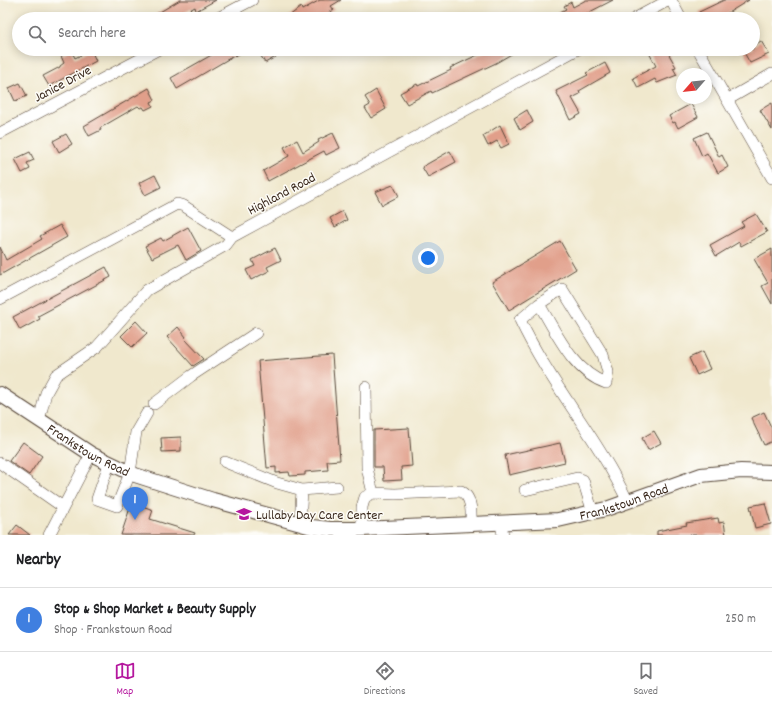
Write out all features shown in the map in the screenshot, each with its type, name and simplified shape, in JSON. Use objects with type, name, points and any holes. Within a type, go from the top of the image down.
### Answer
[{"type":"main road","name":"Frankstown Road","points":[[0,394],[91,454],[130,473],[300,524],[332,532],[362,529],[471,525],[502,529],[593,513],[628,502],[701,475],[741,471],[772,472]]},
{"type":"street","points":[[229,12],[252,0]]},
{"type":"street","points":[[647,12],[670,0],[677,12]]},
{"type":"street","name":"Janice Drive","points":[[0,133],[146,56]]},
{"type":"street","name":"Highland Road","points":[[39,420],[46,393],[56,375],[97,347],[147,290],[226,245],[232,237],[565,56]]},
{"type":"street","points":[[702,56],[772,178]]},
{"type":"street","points":[[727,100],[772,74]]},
{"type":"street","points":[[0,299],[177,204],[184,206],[232,237]]},
{"type":"street","points":[[539,304],[575,362],[598,380],[606,383],[608,372],[603,355],[562,289],[539,304],[520,320],[616,476],[628,502]]},
{"type":"street","points":[[154,404],[191,376],[256,333]]},
{"type":"street","points":[[366,387],[367,468],[373,493]]},
{"type":"street","points":[[109,464],[97,499],[118,506],[130,473],[136,432],[147,413]]},
{"type":"street","points":[[49,535],[91,454]]},
{"type":"street","points":[[225,462],[277,483],[302,490],[337,486]]},
{"type":"street","points":[[0,463],[63,507]]},
{"type":"street","points":[[525,490],[577,478],[583,480],[593,513]]},
{"type":"street","points":[[300,524],[302,490]]},
{"type":"street","points":[[362,529],[362,507],[365,497],[373,493],[395,494],[462,490],[467,494],[470,501],[471,525]]},
{"type":"building","points":[[180,0],[216,0],[196,11],[195,7],[186,12],[160,12]]},
{"type":"building","points":[[320,0],[341,0],[331,6],[334,10],[330,12],[294,12],[301,7],[302,10]]},
{"type":"building","points":[[586,0],[613,0],[590,12],[560,12],[566,9],[564,6],[571,2],[573,7]]},
{"type":"building","points":[[724,0],[749,0],[729,12],[699,12]]},
{"type":"building","points":[[760,42],[769,54],[750,63],[746,56],[760,56]]},
{"type":"building","points":[[61,56],[74,56],[75,58],[79,56],[94,56],[96,61],[49,86],[43,76],[60,67],[64,63]]},
{"type":"building","points":[[210,56],[234,56],[177,89],[171,78]]},
{"type":"building","points":[[261,56],[278,56],[265,63]]},
{"type":"building","points":[[475,56],[508,56],[432,93],[431,91],[407,104],[400,93],[417,84],[418,86],[451,70],[450,68]]},
{"type":"building","points":[[651,56],[670,56],[676,67],[673,68],[676,75],[657,83],[655,79],[638,88],[633,78],[656,66]]},
{"type":"building","points":[[605,63],[610,73],[579,91],[580,94],[572,98],[581,114],[570,120],[556,91],[588,75],[586,73]]},
{"type":"building","points":[[20,83],[27,96],[15,101],[9,88]]},
{"type":"building","points":[[149,88],[155,100],[151,102],[153,106],[145,110],[143,107],[140,108],[138,106],[89,136],[84,126]]},
{"type":"building","points":[[376,90],[386,109],[371,118],[365,108],[370,105],[365,97]]},
{"type":"building","points":[[772,103],[772,130],[760,110]]},
{"type":"building","points":[[691,104],[698,117],[678,128],[669,116]]},
{"type":"building","points":[[527,110],[533,122],[520,130],[514,118]]},
{"type":"building","points":[[500,125],[509,144],[501,148],[497,141],[488,146],[483,136]]},
{"type":"building","points":[[707,132],[719,157],[722,155],[728,167],[718,173],[707,153],[702,156],[694,138]]},
{"type":"building","points":[[333,133],[340,148],[326,155],[324,151],[268,181],[263,171],[289,156],[284,147],[297,140],[303,152],[319,142],[318,140]]},
{"type":"building","points":[[66,134],[72,144],[59,152],[53,141]]},
{"type":"building","points":[[450,151],[456,162],[428,177],[422,167]]},
{"type":"building","points":[[30,152],[34,160],[27,163],[30,169],[22,173],[15,159]]},
{"type":"building","points":[[155,175],[161,187],[145,195],[139,183]]},
{"type":"building","points":[[393,185],[399,196],[382,205],[375,192]]},
{"type":"building","points":[[343,211],[347,220],[335,227],[330,218]]},
{"type":"building","points":[[756,214],[767,232],[741,246],[739,242],[716,256],[710,245],[744,226],[741,222]]},
{"type":"building","points":[[60,225],[67,237],[0,275],[0,247],[6,260],[42,239],[40,236]]},
{"type":"building","points":[[188,227],[201,251],[186,260],[178,245],[152,258],[145,246],[161,238],[163,241]]},
{"type":"building","points":[[560,241],[576,269],[509,310],[492,282]]},
{"type":"building","points":[[275,248],[281,260],[267,267],[269,271],[251,280],[246,270],[255,266],[252,260]]},
{"type":"building","points":[[772,249],[772,304],[762,286],[768,283],[754,259]]},
{"type":"building","points":[[106,267],[111,277],[38,316],[40,319],[20,330],[13,317]]},
{"type":"building","points":[[136,321],[147,333],[132,347],[121,336]]},
{"type":"building","points":[[178,327],[186,337],[184,338],[204,359],[193,366],[167,337]]},
{"type":"building","points":[[702,352],[710,369],[697,375],[689,358]]},
{"type":"building","points":[[332,355],[340,460],[327,461],[328,470],[305,472],[305,475],[290,476],[289,472],[276,473],[276,467],[267,468],[258,361]]},
{"type":"building","points":[[764,412],[772,429],[772,441],[764,445],[751,418]]},
{"type":"building","points":[[409,428],[412,466],[401,467],[402,480],[384,481],[383,467],[374,467],[374,430]]},
{"type":"building","points":[[654,431],[661,443],[648,450],[642,438]]},
{"type":"building","points":[[181,437],[181,451],[162,452],[161,438]]},
{"type":"building","points":[[23,442],[42,456],[29,475],[9,461]]},
{"type":"building","points":[[560,443],[565,462],[509,475],[505,455]]},
{"type":"building","points":[[132,502],[153,510],[150,519],[195,533],[194,535],[121,535]]},
{"type":"building","points":[[765,503],[771,524],[755,528],[750,506]]},
{"type":"building","points":[[718,518],[719,523],[724,522],[726,535],[657,535],[657,531],[687,525],[686,523]]},
{"type":"building","points":[[17,525],[30,535],[9,535]]},
{"type":"place","name":"Lullaby Day Care Center","points":[[244,514]]},
{"type":"place","name":"Stop & Shop Market & Beauty Supply","points":[[135,520]]}]
